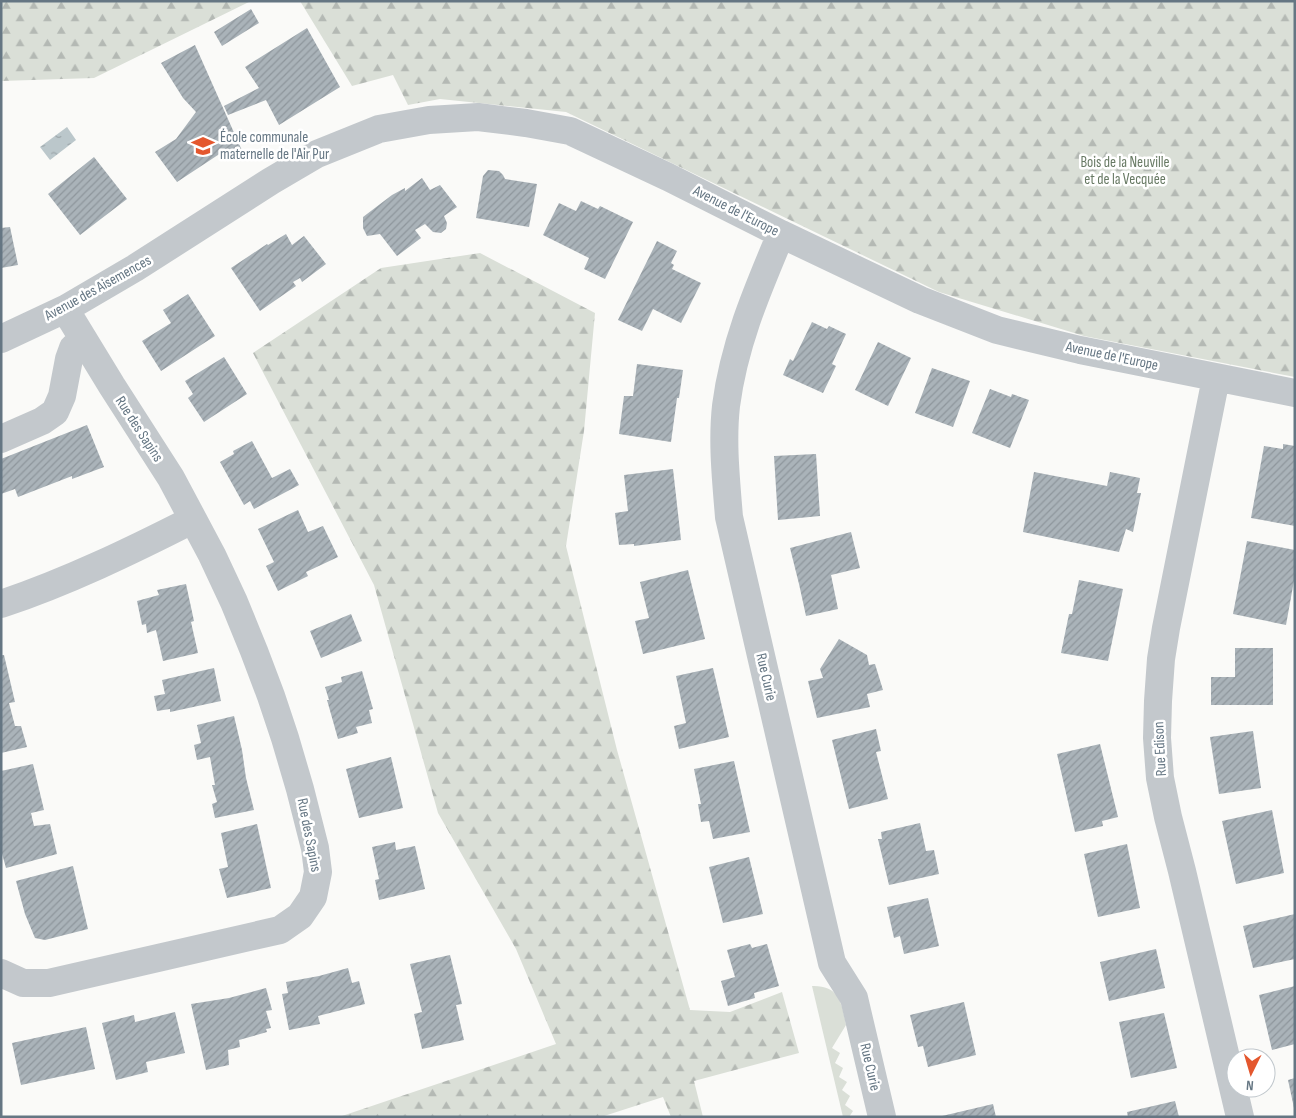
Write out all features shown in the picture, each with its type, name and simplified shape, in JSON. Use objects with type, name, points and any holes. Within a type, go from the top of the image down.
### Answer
[{"type":"street","name":"Avenue de l'Europe","points":[[192,232],[310,158],[346,141],[379,129],[429,120],[478,118],[526,123],[570,131],[920,300],[997,330],[1080,350],[1295,393]]},
{"type":"street","name":"Avenue des Aisemences","points":[[1,338],[65,309],[136,268],[192,232]]},
{"type":"street","name":"Rue Curie","points":[[781,234],[740,336],[729,388],[726,408],[725,444],[729,517],[832,963],[854,998],[882,1117]]},
{"type":"street","name":"Rue des Sapins","points":[[1,973],[23,983],[49,983],[280,930],[300,916],[313,897],[318,872],[300,789],[285,738],[254,651],[234,602],[215,561],[171,478],[65,309]]},
{"type":"street","points":[[1,439],[42,422],[55,412],[62,396],[73,348],[83,340]]},
{"type":"street","name":"Rue Edison","points":[[1216,378],[1166,628],[1161,659],[1157,738],[1160,778],[1168,817],[1240,1117]]},
{"type":"street","points":[[1,604],[56,583],[145,544],[192,520]]},
{"type":"green space","points":[[1,1],[251,1],[94,78],[1,81]]},
{"type":"green space","name":"Bois de la Neuville et de la Vecquée","points":[[300,1],[1295,1],[1295,377],[1084,336],[939,292],[566,112],[440,99],[408,105],[393,75],[352,86]]},
{"type":"green space","points":[[480,253],[595,313],[584,431],[566,546],[617,750],[690,1010],[730,1012],[782,992],[799,1053],[694,1081],[703,1117],[671,1117],[663,1097],[601,1117],[339,1117],[556,1044],[516,949],[438,813],[374,585],[253,353],[381,268]]},
{"type":"green space","points":[[812,986],[821,986],[834,992],[843,1009],[846,1025],[832,1048],[840,1053],[835,1063],[843,1068],[839,1077],[847,1082],[842,1090],[850,1096],[845,1105],[853,1111],[849,1117],[843,1117]]},
{"type":"water","points":[[67,127],[76,140],[50,160],[40,147]]},
{"type":"building","points":[[251,9],[259,23],[222,46],[214,32]]},
{"type":"building","points":[[307,28],[340,87],[279,125],[266,100],[228,115],[224,106],[259,88],[245,67]]},
{"type":"building","points":[[195,45],[244,155],[227,149],[177,182],[155,152],[176,139],[196,112],[183,98],[161,63]]},
{"type":"building","points":[[94,157],[127,199],[80,235],[48,194]]},
{"type":"building","points":[[488,170],[499,171],[505,179],[537,184],[529,227],[476,218],[483,176]]},
{"type":"building","points":[[422,178],[430,190],[440,185],[457,207],[444,216],[447,223],[446,229],[441,233],[433,232],[425,224],[415,230],[421,238],[397,256],[380,234],[367,236],[363,228],[363,217],[392,195],[405,188],[405,191]]},
{"type":"building","points":[[581,201],[598,209],[600,206],[633,222],[605,279],[584,269],[589,258],[543,235],[559,203],[576,211]]},
{"type":"building","points":[[10,227],[18,265],[1,268],[1,228]]},
{"type":"building","points":[[286,234],[292,245],[304,236],[326,264],[302,282],[300,278],[293,282],[296,286],[260,311],[231,268]]},
{"type":"building","points":[[657,241],[677,251],[671,263],[674,265],[672,269],[701,283],[681,323],[653,309],[642,331],[618,320]]},
{"type":"building","points":[[188,294],[215,336],[161,371],[142,341],[171,323],[163,310]]},
{"type":"building","points":[[812,322],[827,329],[829,326],[846,334],[832,364],[836,366],[823,393],[783,375],[790,359],[793,361]]},
{"type":"building","points":[[878,342],[911,358],[888,406],[855,390]]},
{"type":"building","points":[[224,357],[247,394],[204,422],[188,398],[193,394],[185,381]]},
{"type":"building","points":[[637,364],[683,370],[671,442],[619,434],[624,396],[633,396]]},
{"type":"building","points":[[932,368],[970,381],[953,427],[915,413]]},
{"type":"building","points":[[990,389],[1011,397],[1012,394],[1029,400],[1010,448],[972,433]]},
{"type":"building","points":[[87,425],[104,467],[72,479],[72,476],[18,497],[15,489],[1,494],[1,459]]},
{"type":"building","points":[[252,441],[272,478],[290,469],[299,485],[254,509],[250,501],[244,505],[220,462],[234,454],[233,451]]},
{"type":"building","points":[[1283,444],[1295,446],[1295,526],[1251,518],[1264,446],[1283,449]]},
{"type":"building","points":[[816,454],[820,516],[778,520],[774,456]]},
{"type":"building","points":[[673,469],[681,540],[634,546],[634,544],[619,545],[615,513],[628,511],[624,475]]},
{"type":"building","points":[[1034,472],[1107,486],[1110,472],[1140,478],[1137,493],[1141,493],[1133,532],[1126,529],[1119,552],[1023,532]]},
{"type":"building","points":[[298,510],[308,532],[323,526],[338,557],[306,572],[308,576],[278,591],[266,566],[274,562],[258,529]]},
{"type":"building","points":[[851,532],[860,568],[831,575],[838,609],[806,616],[790,548]]},
{"type":"building","points":[[1247,541],[1295,550],[1295,575],[1286,625],[1233,614]]},
{"type":"building","points":[[688,570],[705,639],[643,654],[635,621],[649,618],[640,582]]},
{"type":"building","points":[[1079,580],[1123,589],[1108,661],[1061,653],[1069,614],[1072,614]]},
{"type":"building","points":[[186,584],[194,621],[191,622],[198,653],[163,661],[156,630],[147,633],[146,624],[142,625],[137,601],[159,595],[157,590]]},
{"type":"building","points":[[351,614],[362,641],[321,658],[310,631]]},
{"type":"building","points":[[839,639],[867,655],[869,665],[875,664],[883,690],[867,694],[870,707],[817,718],[808,681],[823,678],[820,669]]},
{"type":"building","points":[[1235,648],[1273,648],[1273,705],[1211,705],[1211,677],[1235,677]]},
{"type":"building","points":[[1,655],[4,655],[15,702],[9,703],[15,726],[21,726],[27,747],[1,753]]},
{"type":"building","points":[[214,668],[221,701],[170,712],[170,709],[157,711],[154,696],[165,694],[162,680]]},
{"type":"building","points":[[713,668],[729,737],[679,749],[674,726],[686,723],[676,676]]},
{"type":"building","points":[[362,671],[373,709],[369,710],[372,723],[356,727],[358,733],[338,739],[325,687],[342,682],[341,677]]},
{"type":"building","points":[[234,716],[254,810],[215,818],[212,804],[217,802],[212,785],[215,785],[210,757],[197,760],[194,745],[201,743],[197,725]]},
{"type":"building","points":[[876,729],[881,751],[876,752],[888,799],[849,809],[832,740]]},
{"type":"building","points":[[1253,731],[1261,788],[1219,794],[1210,737]]},
{"type":"building","points":[[1100,744],[1118,817],[1102,821],[1103,826],[1075,832],[1057,754]]},
{"type":"building","points":[[391,757],[403,808],[359,818],[346,769]]},
{"type":"building","points":[[734,761],[750,832],[713,839],[709,821],[701,822],[698,804],[701,804],[694,769]]},
{"type":"building","points":[[33,764],[44,810],[31,813],[34,826],[50,824],[57,854],[6,868],[1,850],[1,771]]},
{"type":"building","points":[[1272,810],[1284,873],[1236,884],[1222,821]]},
{"type":"building","points":[[920,823],[926,851],[934,850],[939,874],[889,885],[878,839],[882,839],[881,832]]},
{"type":"building","points":[[257,824],[271,888],[227,898],[219,869],[228,867],[221,833]]},
{"type":"building","points":[[395,842],[396,850],[415,846],[425,889],[379,900],[375,880],[379,879],[372,847]]},
{"type":"building","points":[[1127,844],[1140,908],[1098,917],[1084,854]]},
{"type":"building","points":[[749,857],[763,914],[723,923],[709,867]]},
{"type":"building","points":[[73,866],[88,929],[45,940],[35,938],[25,914],[16,881]]},
{"type":"building","points":[[928,898],[939,946],[904,954],[900,936],[894,938],[887,907]]},
{"type":"building","points":[[1295,914],[1295,959],[1253,968],[1243,926]]},
{"type":"building","points":[[750,944],[752,948],[767,944],[779,986],[754,993],[755,998],[728,1006],[721,981],[735,977],[727,950]]},
{"type":"building","points":[[1156,949],[1165,988],[1109,1001],[1100,962]]},
{"type":"building","points":[[450,955],[462,1004],[456,1005],[464,1040],[422,1049],[414,1014],[422,1012],[410,964]]},
{"type":"building","points":[[348,968],[352,983],[359,981],[365,1004],[318,1016],[320,1024],[289,1030],[282,994],[288,993],[286,982]]},
{"type":"building","points":[[1295,986],[1295,1044],[1276,1049],[1272,1048],[1259,995]]},
{"type":"building","points":[[266,988],[272,1010],[266,1011],[271,1028],[266,1029],[267,1032],[239,1040],[240,1047],[228,1050],[229,1065],[206,1070],[191,1004],[229,998]]},
{"type":"building","points":[[964,1002],[976,1055],[928,1067],[923,1046],[918,1047],[910,1015]]},
{"type":"building","points":[[175,1012],[185,1053],[146,1062],[148,1072],[116,1080],[102,1023],[134,1015],[135,1022]]},
{"type":"building","points":[[1164,1013],[1177,1068],[1131,1078],[1119,1022]]},
{"type":"building","points":[[86,1027],[95,1069],[21,1085],[12,1043]]},
{"type":"building","points":[[1295,1078],[1295,1108],[1294,1108],[1288,1080]]},
{"type":"building","points":[[1175,1101],[1179,1117],[1128,1117],[1127,1112]]},
{"type":"building","points":[[993,1104],[996,1117],[942,1117],[942,1116]]},
{"type":"place","name":"École communale maternelle de l'Air Pur","points":[[203,146]]}]
